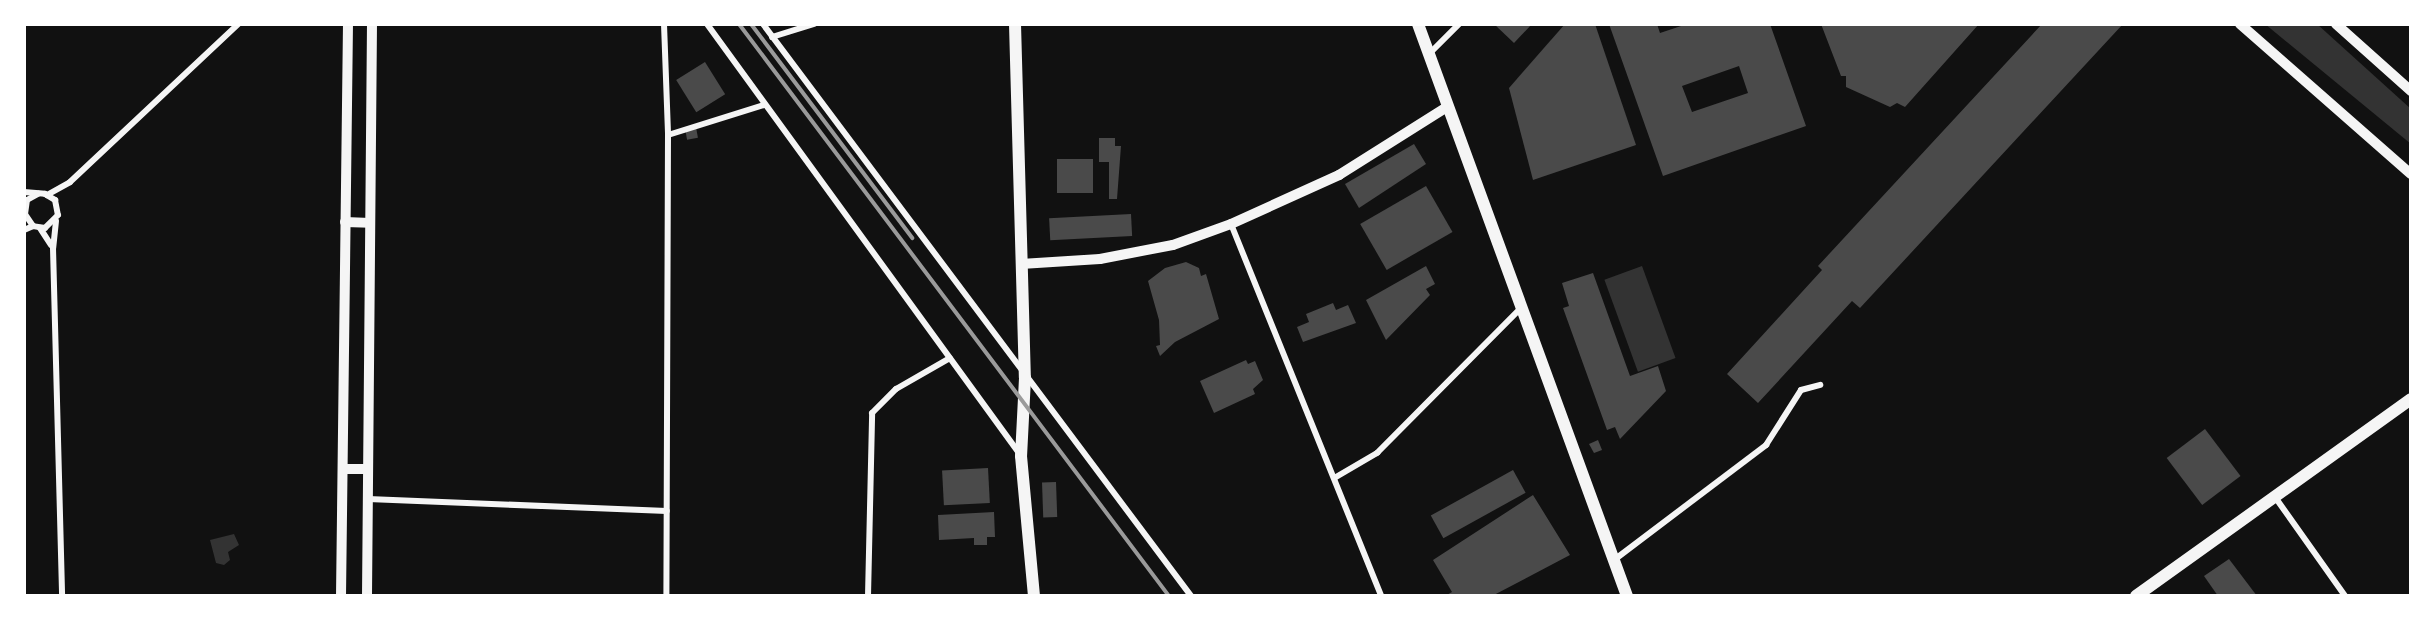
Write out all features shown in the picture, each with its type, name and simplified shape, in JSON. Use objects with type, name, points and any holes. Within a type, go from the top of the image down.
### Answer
[{"type":"main road","points":[[1015,24],[1025,378],[1021,456],[1034,596]]},
{"type":"main road","points":[[1418,24],[1520,309],[1627,596]]},
{"type":"main road","points":[[2136,596],[2411,399]]},
{"type":"street","points":[[47,195],[69,182],[238,24]]},
{"type":"street","points":[[341,596],[348,24]]},
{"type":"street","points":[[367,596],[372,24]]},
{"type":"street","points":[[664,24],[668,135],[666,596]]},
{"type":"street","points":[[707,24],[1021,456]]},
{"type":"street","points":[[763,24],[1025,378],[1191,596]]},
{"type":"street","points":[[772,37],[814,24]]},
{"type":"street","points":[[1428,55],[1459,24]]},
{"type":"street","points":[[2241,24],[2411,174]]},
{"type":"street","points":[[2336,24],[2411,91]]},
{"type":"street","points":[[668,135],[764,105]]},
{"type":"street","points":[[1021,264],[1111,257],[1173,245],[1231,224],[1339,175],[1447,107]]},
{"type":"street","points":[[62,596],[53,248],[58,205],[69,182]]},
{"type":"street","points":[[24,192],[47,195],[58,205]]},
{"type":"street","points":[[38,194],[24,208],[24,216],[53,248]]},
{"type":"street","points":[[24,230],[56,221]]},
{"type":"street","points":[[345,222],[370,223]]},
{"type":"street","points":[[1231,224],[1305,415],[1336,477],[1381,596]]},
{"type":"street","points":[[1336,477],[1377,453],[1520,309]]},
{"type":"street","points":[[868,596],[872,413],[896,389],[950,358]]},
{"type":"street","points":[[1614,560],[1766,445],[1801,390],[1820,385]]},
{"type":"street","points":[[343,469],[368,469]]},
{"type":"street","points":[[2275,497],[2345,596]]},
{"type":"street","points":[[368,499],[667,511]]},
{"type":"shaded area","points":[[2265,24],[2317,24],[2411,109],[2411,144]]},
{"type":"shaded area","points":[[1642,266],[1676,358],[1638,372],[1604,280]]},
{"type":"shaded area","points":[[234,534],[239,545],[228,552],[230,560],[224,565],[216,563],[210,540]]},
{"type":"building","points":[[1494,24],[1532,24],[1514,43]]},
{"type":"building","points":[[1565,24],[1595,24],[1636,145],[1533,180],[1509,88]]},
{"type":"building","points":[[1609,24],[1657,24],[1660,33],[1687,24],[1770,24],[1806,126],[1663,176]],"holes":[[[1739,66],[1748,93],[1692,112],[1682,86]]]},
{"type":"building","points":[[1821,24],[1979,24],[1905,107],[1897,103],[1890,107],[1846,87],[1846,76],[1841,76]]},
{"type":"building","points":[[2042,24],[2123,24],[1860,308],[1852,301],[1758,403],[1727,374],[1822,270],[1818,266]]},
{"type":"building","points":[[705,62],[725,94],[696,112],[676,80]]},
{"type":"building","points":[[696,127],[698,138],[687,140],[685,129]]},
{"type":"building","points":[[1099,138],[1115,138],[1115,146],[1121,146],[1117,199],[1109,199],[1109,162],[1099,162]]},
{"type":"building","points":[[1414,144],[1426,164],[1359,208],[1345,184]]},
{"type":"building","points":[[1057,159],[1093,159],[1093,193],[1057,193]]},
{"type":"building","points":[[1426,186],[1452,232],[1387,270],[1360,224]]},
{"type":"building","points":[[1131,214],[1132,236],[1050,240],[1049,218]]},
{"type":"building","points":[[1186,262],[1199,268],[1201,276],[1206,274],[1219,319],[1175,342],[1160,356],[1156,346],[1160,345],[1159,320],[1148,281],[1165,268]]},
{"type":"building","points":[[1426,266],[1435,284],[1426,289],[1430,295],[1386,340],[1366,300]]},
{"type":"building","points":[[1593,273],[1630,376],[1658,366],[1666,391],[1620,439],[1615,427],[1607,430],[1563,308],[1569,306],[1562,283]]},
{"type":"building","points":[[1333,303],[1336,310],[1348,305],[1356,323],[1303,342],[1297,327],[1309,322],[1306,314]]},
{"type":"building","points":[[1246,360],[1248,364],[1255,361],[1263,380],[1253,389],[1255,394],[1214,413],[1200,381]]},
{"type":"building","points":[[2205,429],[2241,476],[2202,505],[2167,458]]},
{"type":"building","points":[[1598,440],[1602,450],[1594,453],[1589,444]]},
{"type":"building","points":[[988,468],[990,503],[944,505],[942,470]]},
{"type":"building","points":[[1513,470],[1526,493],[1443,538],[1431,516]]},
{"type":"building","points":[[1042,482],[1056,482],[1057,517],[1043,517]]},
{"type":"building","points":[[1533,495],[1570,555],[1492,596],[1445,596],[1452,592],[1433,560]]},
{"type":"building","points":[[994,512],[995,537],[987,537],[987,545],[974,545],[974,538],[939,540],[938,515]]},
{"type":"building","points":[[2229,559],[2257,596],[2218,596],[2204,576]]},
{"type":"railway","points":[[739,24],[1169,596]]},
{"type":"railway","points":[[751,24],[912,238]]}]
